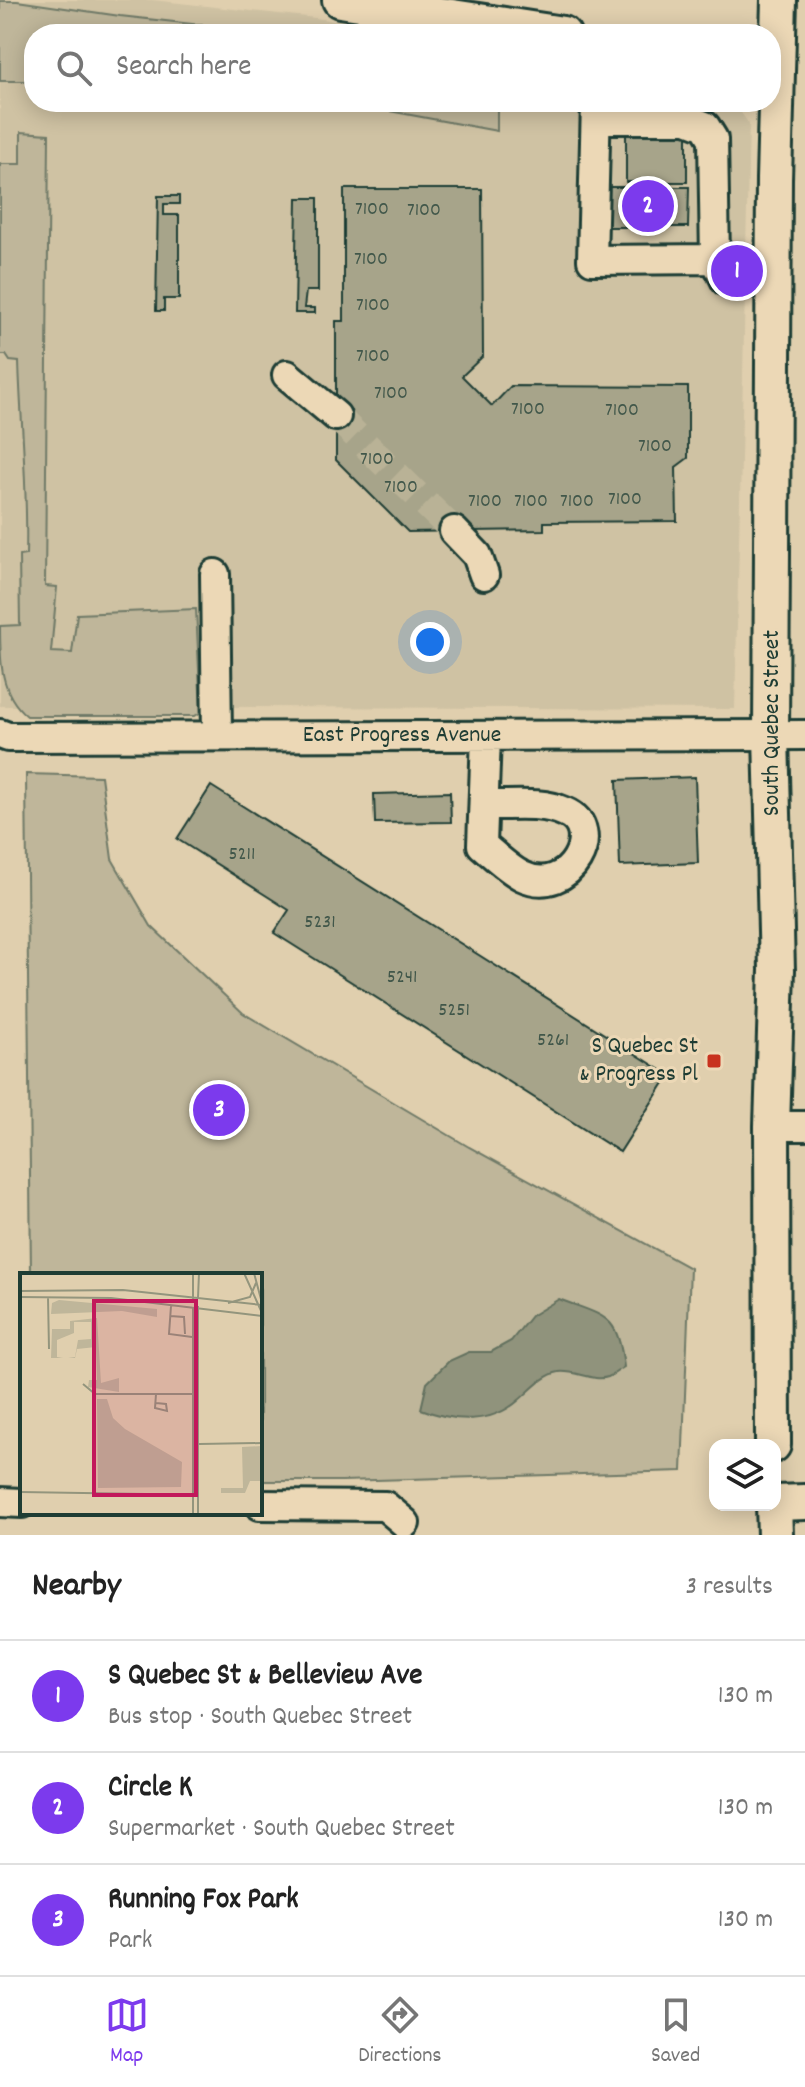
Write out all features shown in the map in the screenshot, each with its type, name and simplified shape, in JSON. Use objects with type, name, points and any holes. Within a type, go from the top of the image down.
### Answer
[{"type":"main road","points":[[340,0],[497,24]]},
{"type":"main road","name":"South Quebec Street","points":[[773,1439],[788,1126],[777,970],[771,735],[774,283],[785,68],[779,0]]},
{"type":"main road","points":[[781,1504],[805,1502]]},
{"type":"main road","points":[[774,1511],[775,1535]]},
{"type":"street","points":[[596,112],[592,260],[715,259]]},
{"type":"street","points":[[616,112],[687,119],[705,126],[713,139],[715,259],[726,281],[774,283]]},
{"type":"street","points":[[287,375],[336,416]]},
{"type":"street","points":[[454,531],[477,555],[484,575]]},
{"type":"street","points":[[215,574],[217,736]]},
{"type":"street","name":"East Progress Avenue","points":[[0,734],[8,737],[805,735]]},
{"type":"street","points":[[484,805],[486,736]]},
{"type":"street","points":[[0,1502],[20,1503]]},
{"type":"street","points":[[262,1505],[385,1506],[405,1523]]},
{"type":"shaded area","points":[[0,0],[152,0],[353,24],[24,24],[24,112],[741,112],[749,124],[735,709],[0,706]]},
{"type":"shaded area","points":[[0,1],[192,24],[24,24],[24,81],[0,81]]},
{"type":"shaded area","points":[[395,112],[497,112],[497,131]]},
{"type":"shaded area","points":[[21,132],[49,134],[45,586],[57,587],[51,652],[72,653],[77,614],[196,609],[201,712],[195,716],[27,716],[11,698],[3,676],[0,626],[20,625],[19,556],[26,555],[26,531],[19,362],[0,355],[0,164],[21,164]]},
{"type":"shaded area","points":[[26,774],[101,776],[112,859],[151,926],[243,1013],[469,1147],[690,1268],[682,1471],[262,1481],[262,1273],[31,1273]]},
{"type":"shaded area","points":[[559,1299],[598,1314],[613,1326],[624,1367],[603,1378],[565,1372],[553,1374],[508,1408],[484,1417],[446,1417],[421,1409],[427,1383],[449,1361],[469,1352],[491,1352],[511,1341],[531,1316]]},
{"type":"building","points":[[626,128],[687,128],[687,182],[626,182]]},
{"type":"building","points":[[608,187],[689,187],[688,227],[608,227]]},
{"type":"building","points":[[344,189],[482,189],[483,356],[462,376],[492,406],[511,386],[688,387],[688,458],[676,467],[677,521],[544,522],[544,530],[408,532],[336,460],[336,321],[344,321]]},
{"type":"building","points":[[158,196],[179,196],[179,204],[164,204],[164,215],[179,215],[179,299],[164,299],[164,311],[156,311]]},
{"type":"building","points":[[297,198],[318,198],[318,291],[306,291],[304,308],[315,308],[315,313],[295,313]]},
{"type":"building","points":[[695,777],[698,863],[620,866],[617,780]]},
{"type":"building","points":[[211,786],[669,1075],[620,1152],[274,933],[289,910],[177,839]]},
{"type":"building","points":[[450,792],[451,822],[375,823],[374,794]]},
{"type":"tunnel","points":[[336,416],[454,531]]},
{"type":"place","name":"Circle K","points":[[648,206]]},
{"type":"place","name":"S Quebec St & Belleview Ave","points":[[737,271]]},
{"type":"place","name":"S Quebec St & Progress Pl","points":[[714,1061]]},
{"type":"place","name":"Running Fox Park","points":[[219,1110]]}]
